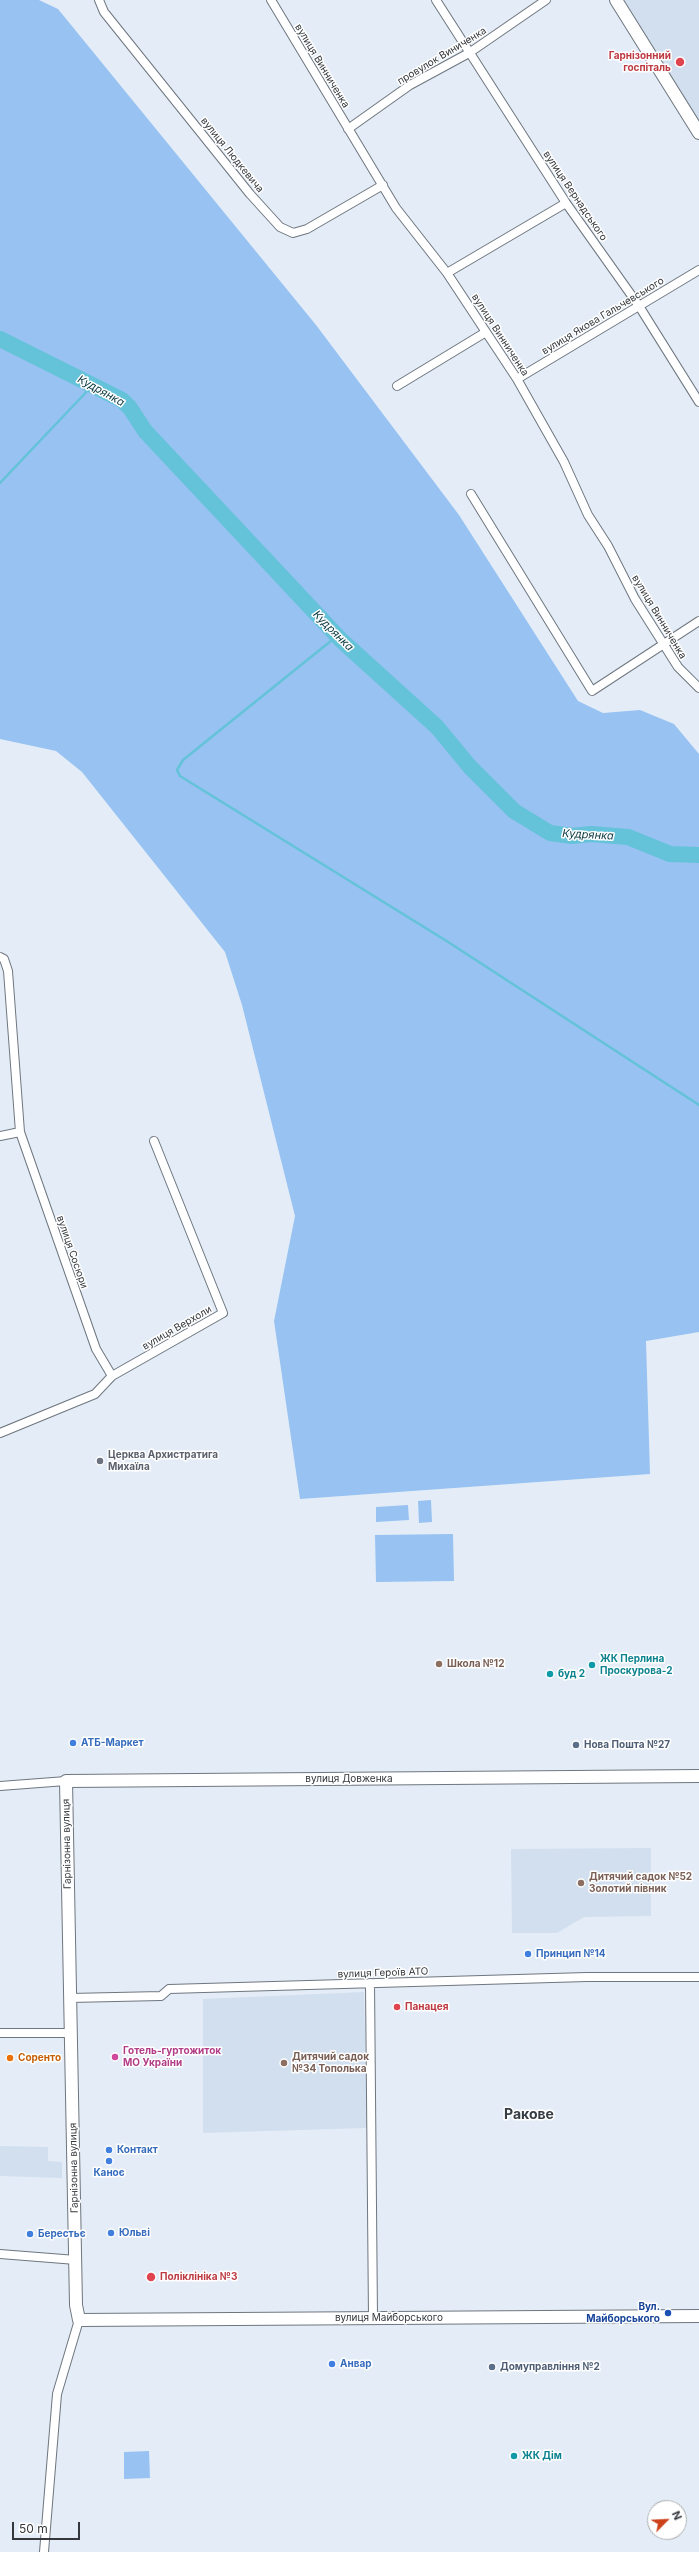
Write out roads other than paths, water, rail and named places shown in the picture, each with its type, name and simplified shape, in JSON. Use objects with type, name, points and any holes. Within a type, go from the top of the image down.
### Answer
[{"type":"street","name":"вулиця Людкевича","points":[[99,0],[109,18],[250,194],[280,227],[293,233],[307,229],[383,185]]},
{"type":"street","name":"вулиця Винниченка","points":[[271,0],[396,208],[447,273],[517,379],[564,462],[588,515],[608,546],[635,599],[678,667],[699,688]]},
{"type":"street","name":"вулиця Вернадського","points":[[436,0],[469,54],[566,203],[639,306],[699,402]]},
{"type":"street","name":"провулок Виниченка","points":[[348,129],[410,85],[469,54],[546,0]]},
{"type":"street","points":[[616,0],[699,133]]},
{"type":"street","points":[[447,273],[566,203]]},
{"type":"street","name":"вулиця Якова Гальчевського","points":[[517,379],[699,270]]},
{"type":"street","points":[[397,386],[486,332]]},
{"type":"street","points":[[471,494],[592,691],[699,621]]},
{"type":"street","name":"вулиця Сосюри","points":[[0,957],[4,959],[8,971],[20,1132],[96,1349],[112,1376]]},
{"type":"street","points":[[0,1136],[20,1132]]},
{"type":"street","name":"вулиця Верхоли","points":[[0,1433],[95,1394],[112,1376],[223,1313],[154,1141]]},
{"type":"street","name":"вулиця Довженка","points":[[0,1786],[66,1781],[699,1776]]},
{"type":"street","name":"Гарнізонна вулиця","points":[[44,2552],[57,2394],[79,2320],[76,2260],[66,1781]]},
{"type":"street","name":"вулиця Героїв АТО","points":[[70,1998],[161,1996],[169,1989],[587,1977],[699,1977]]},
{"type":"street","points":[[370,1983],[373,2318]]},
{"type":"street","points":[[0,2033],[71,2033]]},
{"type":"street","points":[[0,2254],[76,2260]]},
{"type":"street","name":"вулиця Майборського","points":[[79,2320],[699,2316]]},
{"type":"waterway","name":"Кудрянка","points":[[0,339],[122,400],[130,408],[145,431],[341,640],[437,727],[470,767],[514,811],[550,833],[572,836],[591,834],[628,837],[670,854],[699,855]]},
{"type":"waterway","points":[[0,483],[92,386]]},
{"type":"waterway","points":[[337,636],[183,760],[177,770],[180,776],[445,940],[699,1105]]},
{"type":"place","name":"Гарнізонний госпіталь","points":[[680,62]]},
{"type":"place","name":"Церква Архистратига Михаїла","points":[[100,1461]]},
{"type":"place","name":"Школа №12","points":[[439,1664]]},
{"type":"place","name":"ЖК Перлина Проскурова-2","points":[[592,1665]]},
{"type":"place","name":"буд 2","points":[[550,1674]]},
{"type":"place","name":"АТБ-Маркет","points":[[73,1743]]},
{"type":"place","name":"Нова Пошта №27","points":[[576,1745]]},
{"type":"place","name":"Дитячий садок №52 Золотий півник","points":[[581,1883]]},
{"type":"place","name":"Принцип №14","points":[[528,1954]]},
{"type":"place","name":"Панацея","points":[[397,2007]]},
{"type":"place","name":"Готель-гуртожиток МО України","points":[[115,2057]]},
{"type":"place","name":"Соренто","points":[[10,2058]]},
{"type":"place","name":"Дитячий садок №34 Тополька","points":[[284,2063]]},
{"type":"place","name":"Контакт","points":[[109,2150]]},
{"type":"place","name":"Каноє","points":[[109,2161]]},
{"type":"place","name":"Юльві","points":[[111,2233]]},
{"type":"place","name":"Берестьє","points":[[30,2234]]},
{"type":"place","name":"Поліклініка №3","points":[[151,2277]]},
{"type":"place","name":"Вул. Майборського","points":[[668,2313]]},
{"type":"place","name":"Анвар","points":[[332,2364]]},
{"type":"place","name":"Домуправління №2","points":[[492,2367]]},
{"type":"place","name":"ЖК Дім","points":[[514,2456]]},
{"type":"district","name":"Ракове","points":[[529,2115]]}]
